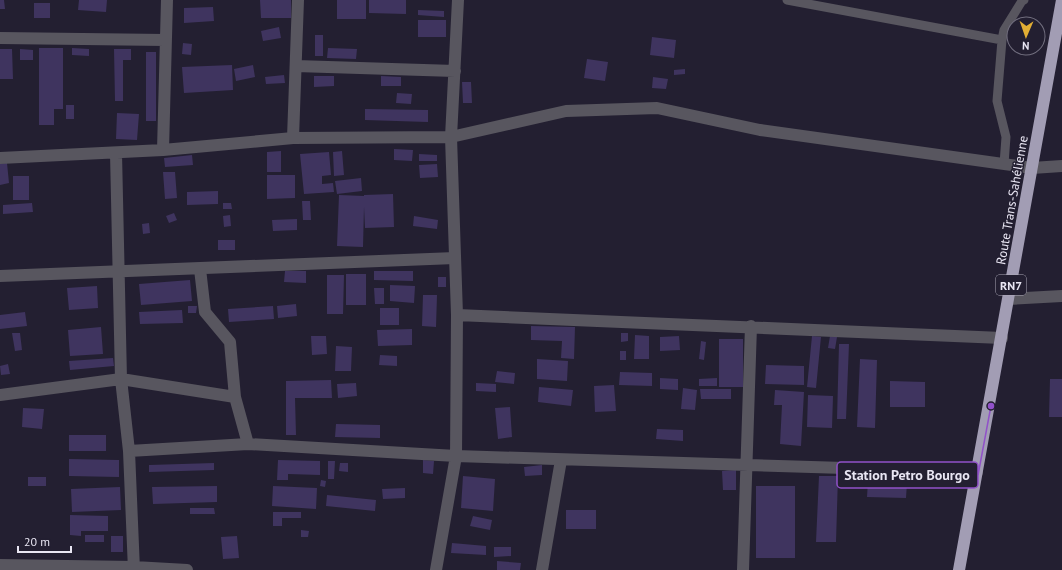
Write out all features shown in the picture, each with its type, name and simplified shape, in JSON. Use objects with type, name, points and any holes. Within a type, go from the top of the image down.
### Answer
[{"type":"highway","name":"Route Trans-Sahélienne","points":[[959,570],[1062,0]]},
{"type":"street","points":[[163,150],[167,0]]},
{"type":"street","points":[[293,138],[298,0]]},
{"type":"street","points":[[436,570],[456,456],[457,315],[451,137],[458,0]]},
{"type":"street","points":[[0,38],[165,40]]},
{"type":"street","points":[[296,66],[455,71]]},
{"type":"street","points":[[0,158],[163,150],[293,138],[451,137],[566,111],[657,108],[760,130],[1032,168],[1062,166]]},
{"type":"street","points":[[116,153],[121,379],[129,451],[134,568]]},
{"type":"street","points":[[0,276],[455,258]]},
{"type":"street","points":[[200,269],[205,312],[230,342],[235,397],[248,444]]},
{"type":"street","points":[[1009,300],[1062,296]]},
{"type":"street","points":[[457,315],[751,326],[1002,338]]},
{"type":"street","points":[[744,570],[751,326]]},
{"type":"street","points":[[0,396],[121,379],[235,397]]},
{"type":"street","points":[[129,451],[248,444],[456,456],[977,472]]},
{"type":"street","points":[[542,570],[561,460]]},
{"type":"street","points":[[0,565],[187,570]]},
{"type":"lane","points":[[787,0],[1002,40]]},
{"type":"lane","points":[[1004,164],[1006,137],[997,101],[1002,40],[1004,30],[1024,0]]},
{"type":"building","points":[[0,0],[4,0],[5,9],[0,9]]},
{"type":"building","points":[[79,0],[107,0],[106,12],[78,10]]},
{"type":"building","points":[[260,0],[291,0],[291,18],[261,18]]},
{"type":"building","points":[[337,0],[366,0],[366,19],[337,19]]},
{"type":"building","points":[[369,0],[406,0],[406,14],[369,13]]},
{"type":"building","points":[[34,3],[50,3],[50,18],[34,18]]},
{"type":"building","points":[[213,7],[214,21],[184,23],[184,8]]},
{"type":"building","points":[[418,10],[444,11],[444,17],[418,15]]},
{"type":"building","points":[[418,20],[446,20],[446,37],[418,37]]},
{"type":"building","points":[[279,27],[281,38],[263,41],[261,31]]},
{"type":"building","points":[[315,35],[323,35],[323,56],[315,56]]},
{"type":"building","points":[[652,37],[676,40],[674,58],[650,55]]},
{"type":"building","points":[[183,43],[192,44],[191,55],[182,54]]},
{"type":"building","points":[[39,48],[63,48],[63,109],[54,109],[54,125],[39,125]]},
{"type":"building","points":[[72,48],[89,49],[89,56],[72,55]]},
{"type":"building","points":[[328,48],[357,49],[356,59],[327,58]]},
{"type":"building","points":[[0,49],[12,49],[13,79],[0,79]]},
{"type":"building","points":[[20,49],[33,50],[33,60],[20,60]]},
{"type":"building","points":[[114,49],[131,49],[131,60],[123,60],[123,101],[115,101]]},
{"type":"building","points":[[146,52],[156,52],[156,121],[146,121]]},
{"type":"building","points":[[587,59],[608,62],[605,81],[584,78]]},
{"type":"building","points":[[232,65],[233,90],[184,93],[182,67]]},
{"type":"building","points":[[253,65],[255,77],[236,81],[234,69]]},
{"type":"building","points":[[685,69],[685,74],[674,75],[674,70]]},
{"type":"building","points":[[284,75],[285,83],[266,84],[265,77]]},
{"type":"building","points":[[314,76],[334,76],[334,86],[314,87]]},
{"type":"building","points":[[381,76],[401,77],[401,86],[381,86]]},
{"type":"building","points":[[653,77],[668,79],[666,89],[652,88]]},
{"type":"building","points":[[462,82],[471,82],[472,103],[463,103]]},
{"type":"building","points":[[397,93],[412,94],[411,104],[396,103]]},
{"type":"building","points":[[66,105],[74,105],[74,119],[66,119]]},
{"type":"building","points":[[365,109],[428,110],[428,122],[365,120]]},
{"type":"building","points":[[117,113],[139,114],[137,140],[116,139]]},
{"type":"building","points":[[394,149],[413,150],[412,161],[394,160]]},
{"type":"building","points":[[281,151],[281,172],[267,172],[267,152]]},
{"type":"building","points":[[342,151],[344,175],[334,176],[333,152]]},
{"type":"building","points":[[329,152],[331,175],[322,176],[322,184],[333,183],[334,192],[304,194],[300,154]]},
{"type":"building","points":[[419,154],[437,155],[437,161],[419,161]]},
{"type":"building","points":[[192,155],[193,165],[165,167],[164,158]]},
{"type":"building","points":[[7,163],[9,183],[0,185],[0,164]]},
{"type":"building","points":[[437,164],[438,177],[420,178],[419,165]]},
{"type":"building","points":[[163,172],[175,172],[177,198],[165,199]]},
{"type":"building","points":[[267,175],[295,175],[295,198],[267,199]]},
{"type":"building","points":[[13,176],[29,176],[29,200],[13,200]]},
{"type":"building","points":[[361,178],[362,191],[337,194],[335,181]]},
{"type":"building","points":[[218,191],[218,204],[187,205],[187,192]]},
{"type":"building","points":[[393,194],[394,227],[365,228],[364,207],[363,247],[337,246],[339,195],[364,196]]},
{"type":"building","points":[[302,201],[310,201],[311,220],[303,220]]},
{"type":"building","points":[[32,203],[33,212],[3,214],[3,205]]},
{"type":"building","points":[[223,203],[231,203],[232,209],[223,209]]},
{"type":"building","points":[[174,213],[177,220],[169,223],[166,216]]},
{"type":"building","points":[[230,215],[231,226],[224,227],[223,216]]},
{"type":"building","points":[[414,216],[438,220],[437,229],[413,226]]},
{"type":"building","points":[[297,219],[297,230],[273,231],[272,220]]},
{"type":"building","points":[[149,223],[150,233],[143,234],[142,224]]},
{"type":"building","points":[[218,240],[235,240],[235,250],[218,250]]},
{"type":"building","points":[[285,271],[306,271],[306,283],[284,282]]},
{"type":"building","points":[[374,271],[413,271],[413,281],[374,280]]},
{"type":"building","points":[[346,274],[366,274],[366,305],[346,305]]},
{"type":"building","points":[[327,275],[344,275],[343,314],[327,314]]},
{"type":"building","points":[[438,277],[446,277],[446,287],[438,287]]},
{"type":"building","points":[[190,280],[192,301],[141,305],[139,284]]},
{"type":"building","points":[[390,285],[415,286],[414,303],[390,301]]},
{"type":"building","points":[[97,286],[98,308],[69,310],[67,288]]},
{"type":"building","points":[[374,288],[384,288],[384,304],[375,304]]},
{"type":"building","points":[[423,295],[437,295],[436,327],[422,326]]},
{"type":"building","points":[[296,304],[297,316],[278,318],[277,306]]},
{"type":"building","points":[[188,306],[197,306],[196,313],[188,313]]},
{"type":"building","points":[[273,306],[274,319],[229,322],[228,309]]},
{"type":"building","points":[[380,308],[399,308],[399,325],[380,325]]},
{"type":"building","points":[[182,310],[183,323],[140,324],[139,312]]},
{"type":"building","points":[[25,312],[27,326],[0,329],[0,315]]},
{"type":"building","points":[[531,326],[575,327],[574,359],[561,358],[562,341],[531,340]]},
{"type":"building","points":[[101,327],[103,354],[70,356],[68,330]]},
{"type":"building","points":[[412,329],[412,345],[378,346],[377,330]]},
{"type":"building","points":[[12,333],[20,333],[22,350],[15,351]]},
{"type":"building","points":[[621,333],[628,333],[628,341],[621,342]]},
{"type":"building","points":[[635,335],[649,336],[649,359],[634,359]]},
{"type":"building","points":[[311,336],[326,336],[327,354],[312,355]]},
{"type":"building","points":[[679,336],[680,350],[660,351],[660,337]]},
{"type":"building","points":[[812,336],[821,337],[816,388],[807,387]]},
{"type":"building","points":[[830,336],[837,337],[835,349],[828,348]]},
{"type":"building","points":[[719,339],[743,339],[743,387],[719,387]]},
{"type":"building","points":[[701,341],[706,342],[704,360],[699,359]]},
{"type":"building","points":[[839,344],[849,344],[846,419],[837,419]]},
{"type":"building","points":[[336,346],[352,347],[351,371],[335,371]]},
{"type":"building","points":[[620,351],[626,351],[626,360],[620,360]]},
{"type":"building","points":[[380,355],[397,356],[397,366],[379,365]]},
{"type":"building","points":[[113,358],[114,366],[70,370],[69,361]]},
{"type":"building","points":[[537,359],[568,361],[567,381],[537,379]]},
{"type":"building","points":[[860,359],[877,360],[875,428],[857,427]]},
{"type":"building","points":[[8,364],[10,374],[1,375],[0,366]]},
{"type":"building","points":[[766,365],[804,366],[804,385],[765,384]]},
{"type":"building","points":[[497,371],[515,373],[514,384],[495,382]]},
{"type":"building","points":[[620,372],[652,373],[652,386],[619,385]]},
{"type":"building","points":[[660,378],[678,379],[678,390],[660,389]]},
{"type":"building","points":[[717,378],[717,386],[699,386],[699,379]]},
{"type":"building","points":[[1050,379],[1062,379],[1062,417],[1049,417]]},
{"type":"building","points":[[331,380],[332,398],[295,398],[296,435],[286,435],[286,381]]},
{"type":"building","points":[[890,381],[925,382],[925,407],[890,407]]},
{"type":"building","points":[[356,383],[357,396],[338,398],[337,384]]},
{"type":"building","points":[[476,383],[496,384],[496,392],[476,391]]},
{"type":"building","points":[[614,385],[616,411],[595,412],[594,386]]},
{"type":"building","points":[[539,387],[573,390],[571,406],[538,402]]},
{"type":"building","points":[[683,388],[697,390],[695,410],[681,409]]},
{"type":"building","points":[[700,389],[731,389],[731,399],[701,399]]},
{"type":"building","points":[[775,390],[804,392],[801,446],[780,444],[782,405],[774,405]]},
{"type":"building","points":[[808,395],[833,396],[832,428],[807,427]]},
{"type":"building","points":[[510,407],[512,437],[498,439],[495,408]]},
{"type":"building","points":[[23,408],[44,409],[42,429],[22,427]]},
{"type":"building","points":[[336,424],[380,425],[380,438],[335,437]]},
{"type":"building","points":[[657,429],[683,430],[683,441],[656,439]]},
{"type":"building","points":[[69,435],[106,435],[106,451],[69,451]]},
{"type":"building","points":[[69,459],[119,460],[119,477],[69,476]]},
{"type":"building","points":[[278,460],[320,461],[320,475],[288,474],[288,480],[277,480]]},
{"type":"building","points":[[423,460],[434,461],[433,474],[423,473]]},
{"type":"building","points":[[328,461],[335,461],[334,479],[328,479]]},
{"type":"building","points":[[214,463],[214,470],[149,472],[149,465]]},
{"type":"building","points":[[340,463],[348,463],[348,472],[339,471]]},
{"type":"building","points":[[542,465],[542,475],[525,476],[524,467]]},
{"type":"building","points":[[736,470],[736,490],[723,490],[722,471]]},
{"type":"building","points":[[463,476],[495,479],[493,511],[461,508]]},
{"type":"building","points":[[819,476],[838,476],[836,542],[816,542]]},
{"type":"building","points":[[28,477],[46,477],[46,486],[28,486]]},
{"type":"building","points":[[321,480],[326,481],[325,487],[320,486]]},
{"type":"building","points":[[868,481],[907,483],[906,498],[867,497]]},
{"type":"building","points":[[217,486],[217,502],[153,504],[152,487]]},
{"type":"building","points":[[273,486],[317,488],[316,509],[272,506]]},
{"type":"building","points":[[756,486],[795,486],[795,558],[756,558]]},
{"type":"building","points":[[120,487],[121,510],[72,512],[71,489]]},
{"type":"building","points":[[405,488],[405,498],[383,499],[382,489]]},
{"type":"building","points":[[327,495],[376,500],[375,511],[326,506]]},
{"type":"building","points":[[190,508],[214,508],[215,514],[190,514]]},
{"type":"building","points":[[566,510],[596,510],[596,529],[566,529]]},
{"type":"building","points":[[273,512],[301,512],[301,518],[282,518],[282,526],[273,526]]},
{"type":"building","points":[[70,515],[108,516],[108,531],[81,531],[81,536],[70,535]]},
{"type":"building","points":[[473,516],[492,520],[490,530],[470,526]]},
{"type":"building","points":[[301,530],[309,531],[308,537],[301,537]]},
{"type":"building","points":[[85,535],[104,535],[104,542],[85,542]]},
{"type":"building","points":[[111,536],[123,536],[123,552],[111,552]]},
{"type":"building","points":[[237,536],[239,558],[223,559],[221,537]]},
{"type":"building","points":[[452,543],[486,546],[486,555],[451,553]]},
{"type":"building","points":[[494,547],[511,547],[511,556],[494,557]]},
{"type":"building","points":[[497,561],[521,563],[520,570],[497,570]]},
{"type":"place","name":"Station Petro Bourgo","points":[[991,406]]}]
